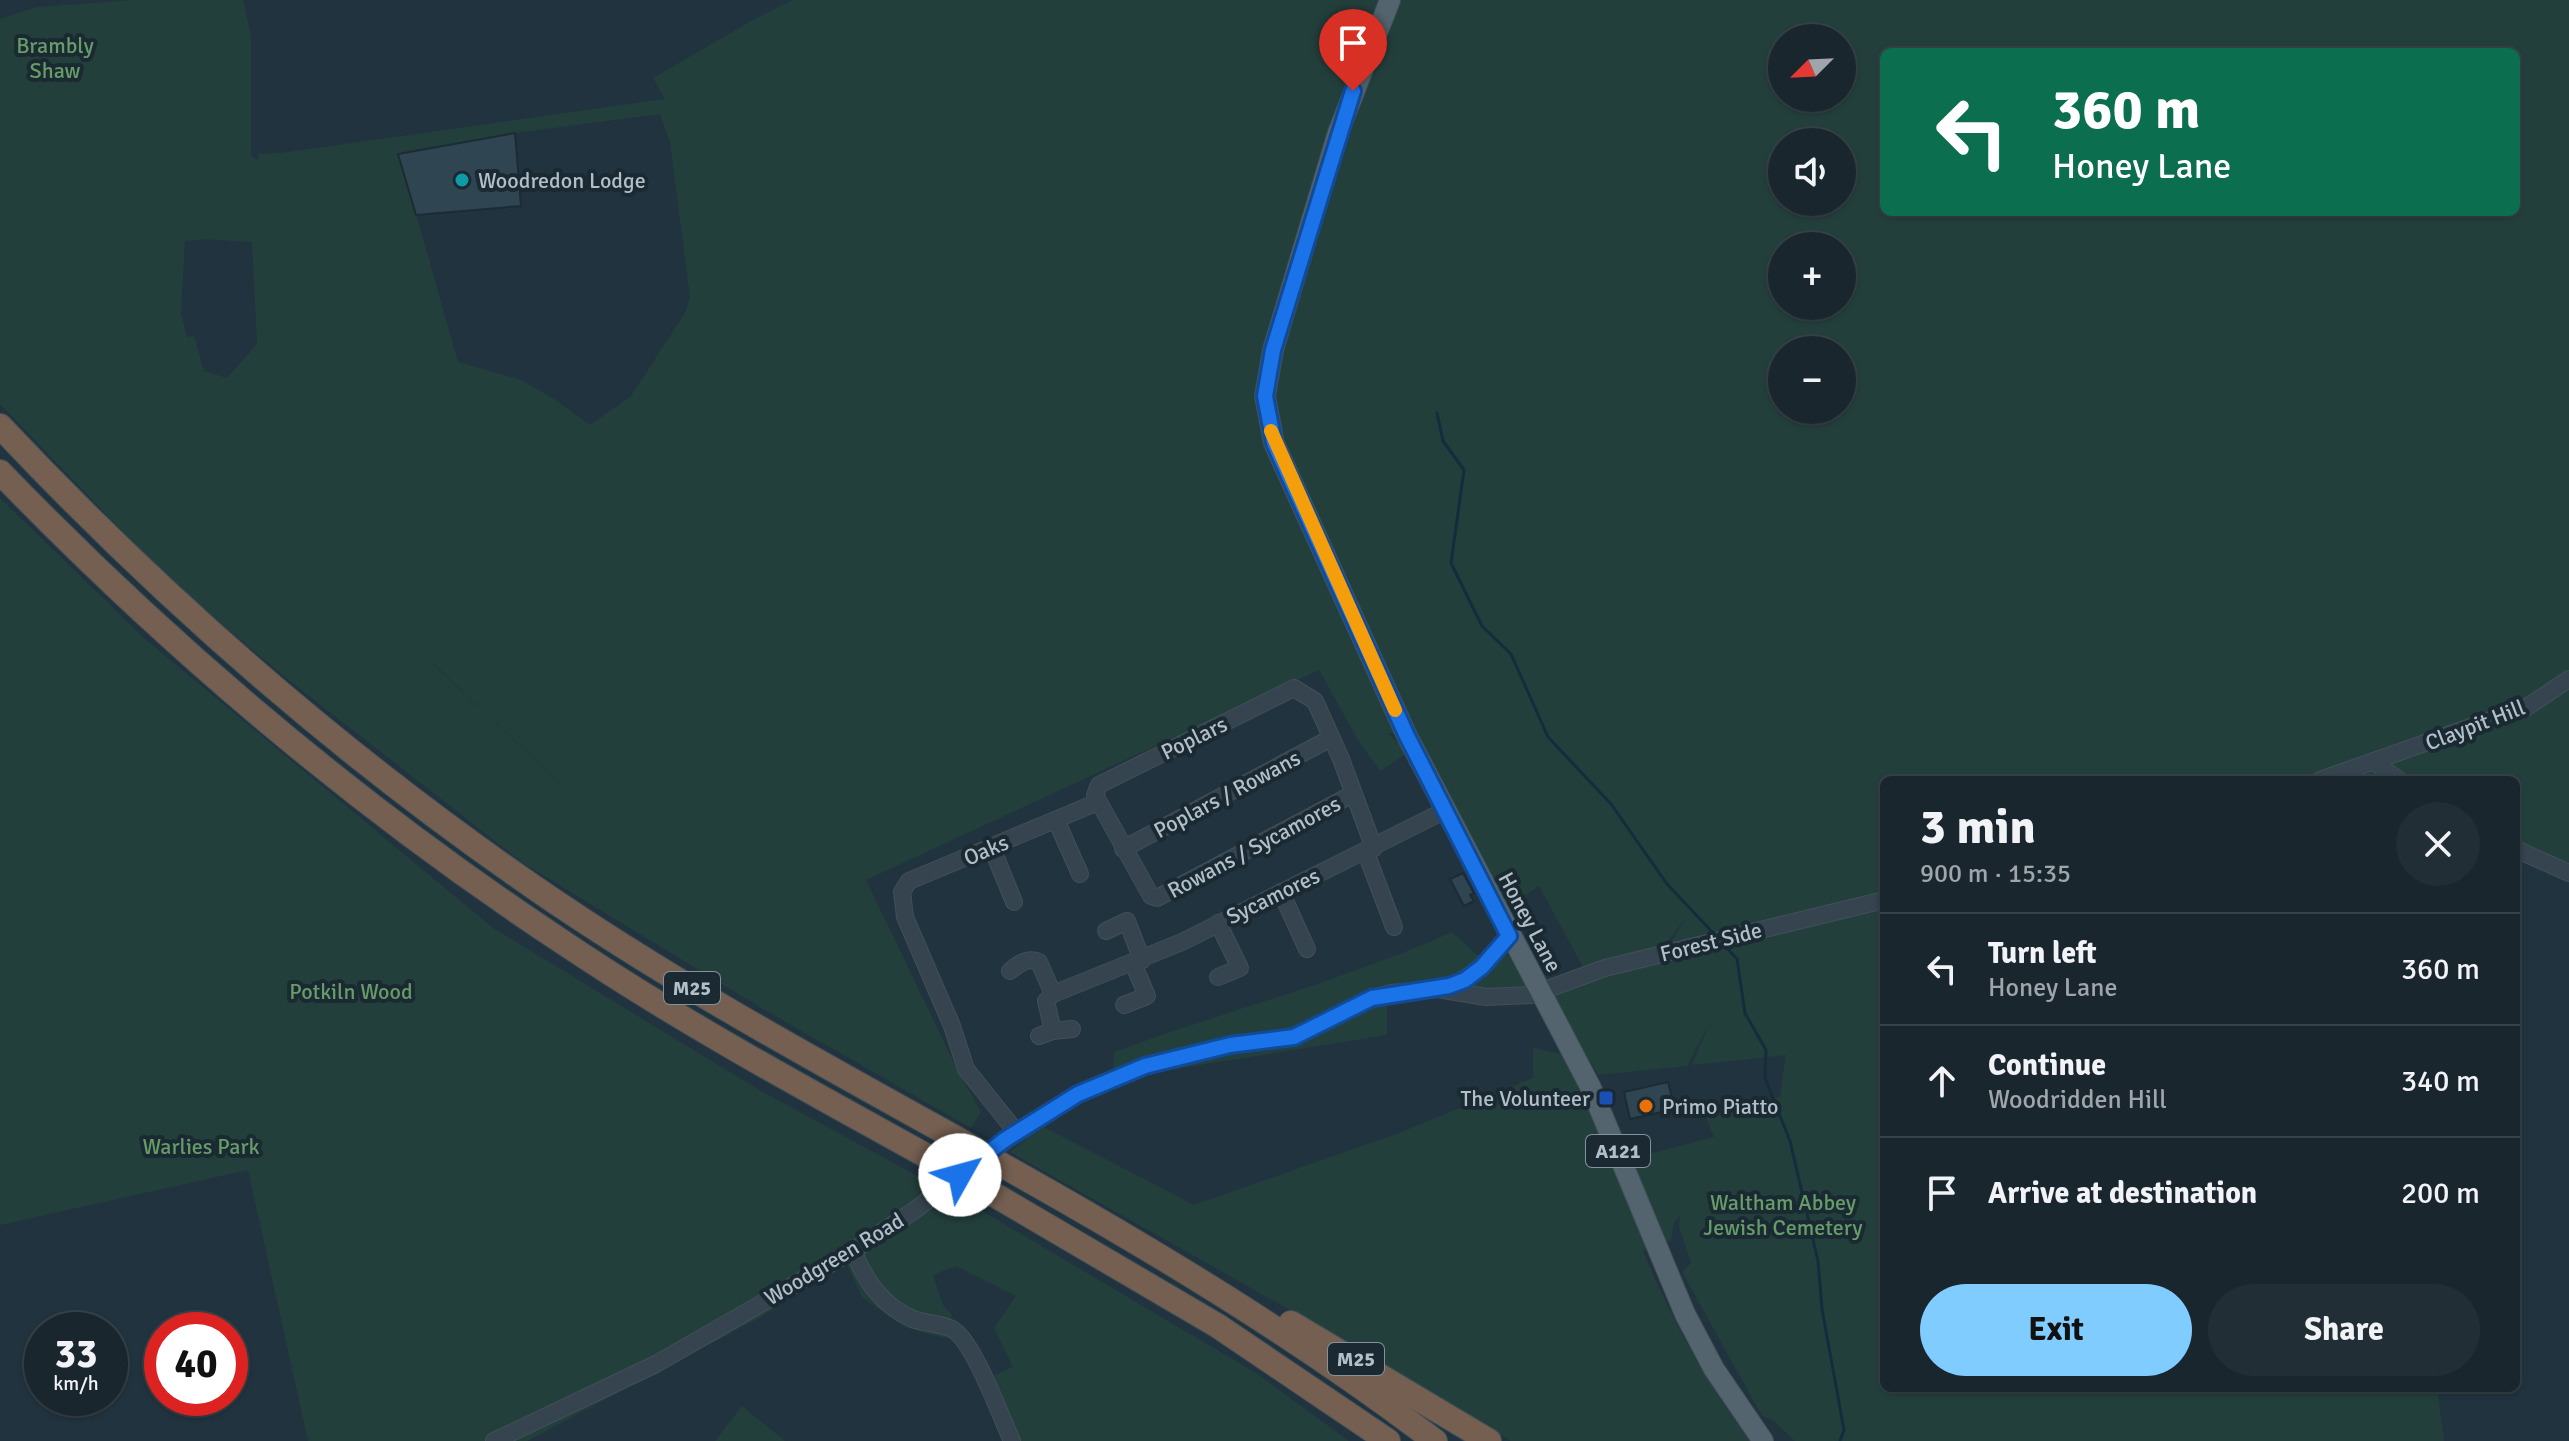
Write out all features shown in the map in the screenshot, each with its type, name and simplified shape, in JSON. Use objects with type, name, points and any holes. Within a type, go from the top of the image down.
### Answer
[{"type":"highway","name":"M25","points":[[0,426],[95,524],[196,621],[301,712],[435,817],[537,889],[641,956],[1215,1290],[1320,1358],[1435,1441]]},
{"type":"highway","name":"M25","points":[[0,472],[86,559],[200,665],[307,756],[415,840],[543,929],[646,995],[1218,1326],[1388,1441]]},
{"type":"highway","name":"M25","points":[[1215,1290],[1318,1337],[1489,1441]]},
{"type":"main road","name":"Honey Lane","points":[[1390,0],[1338,133],[1273,350],[1265,396],[1268,418],[1280,457],[1444,811],[1595,1096],[1685,1314],[1720,1379],[1763,1441]]},
{"type":"street","name":"Claypit Hill","points":[[2375,763],[2527,707],[2569,679]]},
{"type":"street","name":"Poplars","points":[[1098,802],[1095,795],[1099,785],[1294,688],[1315,701],[1331,738]]},
{"type":"street","points":[[1331,738],[1394,927]]},
{"type":"street","name":"Poplars / Rowans","points":[[1123,849],[1331,738]]},
{"type":"street","points":[[2333,776],[2375,763],[2393,776]]},
{"type":"street","name":"Rowans / Sycamores","points":[[1123,849],[1151,896],[1157,898],[1351,795]]},
{"type":"street","points":[[1098,802],[1123,849]]},
{"type":"street","name":"Oaks","points":[[1017,1133],[966,1069],[952,1026],[905,917],[902,892],[909,881],[1098,802]]},
{"type":"street","name":"Sycamores","points":[[1053,994],[1182,942],[1444,811]]},
{"type":"street","points":[[1056,820],[1080,874]]},
{"type":"street","points":[[992,848],[1014,902]]},
{"type":"street","points":[[2520,851],[2569,873]]},
{"type":"street","points":[[1281,892],[1307,949]]},
{"type":"street","name":"Forest Side","points":[[1540,991],[1605,968],[1880,901]]},
{"type":"street","points":[[1106,931],[1127,921],[1147,996],[1124,1005]]},
{"type":"street","points":[[1218,923],[1240,968],[1218,977]]},
{"type":"street","name":"Woodgreen Road","points":[[1438,989],[1465,980],[1482,967],[1509,936]]},
{"type":"street","points":[[1010,971],[1023,961],[1032,959],[1039,962],[1053,994],[1046,1001],[1046,1034],[1072,1029]]},
{"type":"street","name":"Woodgreen Road","points":[[494,1441],[656,1364],[853,1251],[915,1210],[1017,1133],[1078,1094],[1145,1066],[1230,1045],[1294,1037],[1372,998],[1417,989],[1438,989],[1486,997],[1531,995],[1540,991]]},
{"type":"street","points":[[853,1251],[868,1284],[886,1300],[912,1319],[953,1329],[966,1343],[1012,1441]]},
{"type":"green space","name":"Brambly Shaw","points":[[134,0],[243,0],[251,36],[251,155],[257,161],[259,154],[665,99],[653,78],[793,0],[1384,0],[1261,395],[1398,733],[1388,733],[1408,753],[1380,771],[1358,740],[1319,670],[866,880],[955,1065],[981,1112],[971,1128],[763,1009],[523,863],[286,678],[167,578],[0,404],[0,19],[37,7]],"holes":[[[660,114],[670,142],[690,297],[685,313],[631,396],[590,425],[521,380],[458,362],[399,154],[515,133]],[[185,241],[252,242],[257,344],[227,378],[204,371],[194,336],[187,337],[181,313]],[[432,663],[433,663],[650,868]]]},
{"type":"green space","name":"Waltham Abbey Jewish Cemetery","points":[[1398,0],[2569,0],[2569,877],[2520,862],[2520,776],[1880,776],[1880,1392],[2438,1392],[2444,1441],[1795,1441],[1773,1420],[1762,1416],[1682,1272],[1691,1263],[1679,1227],[1680,1215],[1674,1222],[1671,1240],[1643,1251],[1691,1350],[1751,1441],[1511,1441],[1304,1318],[1010,1152],[1042,1126],[1194,1205],[1399,1133],[1533,1078],[1533,1048],[1562,1054],[1575,1071],[1602,1133],[1653,1153],[1714,1137],[1704,1113],[1780,1097],[1786,1055],[1692,1065],[1709,1024],[1687,1066],[1598,1075],[1550,992],[1659,961],[1686,918],[1660,951],[1583,967],[1539,886],[1501,912],[1304,496],[1276,411],[1277,367],[1358,97]]},
{"type":"green space","points":[[0,498],[145,639],[493,928],[761,1091],[989,1215],[1256,1373],[1349,1441],[1006,1441],[977,1383],[1013,1367],[994,1328],[1016,1296],[956,1266],[933,1275],[943,1305],[952,1315],[945,1338],[904,1327],[862,1297],[846,1262],[761,1317],[527,1441],[308,1441],[248,1170],[0,1225]]},
{"type":"green space","points":[[1452,932],[1483,960],[1440,986],[1387,987],[1387,1035],[1113,1079],[1114,1052],[1326,981]]},
{"type":"green space","points":[[1506,953],[1512,957],[1527,984],[1525,988],[1498,991],[1471,987],[1476,978]]},
{"type":"green space","points":[[742,1406],[785,1441],[715,1441]]},
{"type":"building","name":"Woodredon Lodge","points":[[515,133],[521,206],[416,215],[398,154]]},
{"type":"building","points":[[1463,873],[1474,893],[1470,895],[1474,901],[1464,906],[1450,879]]},
{"type":"building","name":"Primo Piatto","points":[[1668,1082],[1672,1098],[1664,1100],[1666,1111],[1630,1119],[1624,1092]]},
{"type":"waterway","points":[[1437,413],[1443,441],[1464,470],[1451,563],[1482,626],[1511,654],[1548,737],[1611,804],[1667,884],[1716,936]]},
{"type":"waterway","points":[[1724,945],[1737,959],[1745,1013],[1766,1050],[1765,1078],[1790,1141],[1818,1261],[1822,1309],[1844,1430],[1840,1441]]},
{"type":"slow traffic","points":[[1271,431],[1395,710]]},
{"type":"place","name":"Woodredon Lodge","points":[[462,180]]},
{"type":"place","name":"The Volunteer","points":[[1606,1098]]},
{"type":"place","name":"Primo Piatto","points":[[1646,1106]]},
{"type":"route","points":[[960,1175],[1003,1141],[1078,1094],[1145,1066],[1230,1045],[1294,1037],[1372,998],[1449,986],[1465,980],[1482,967],[1509,936],[1406,734],[1274,443],[1268,418],[1265,396],[1273,350],[1324,176],[1353,91]]},
{"type":"park label","name":"Potkiln Wood","points":[[351,991]]},
{"type":"park label","name":"Warlies Park","points":[[201,1146]]}]
